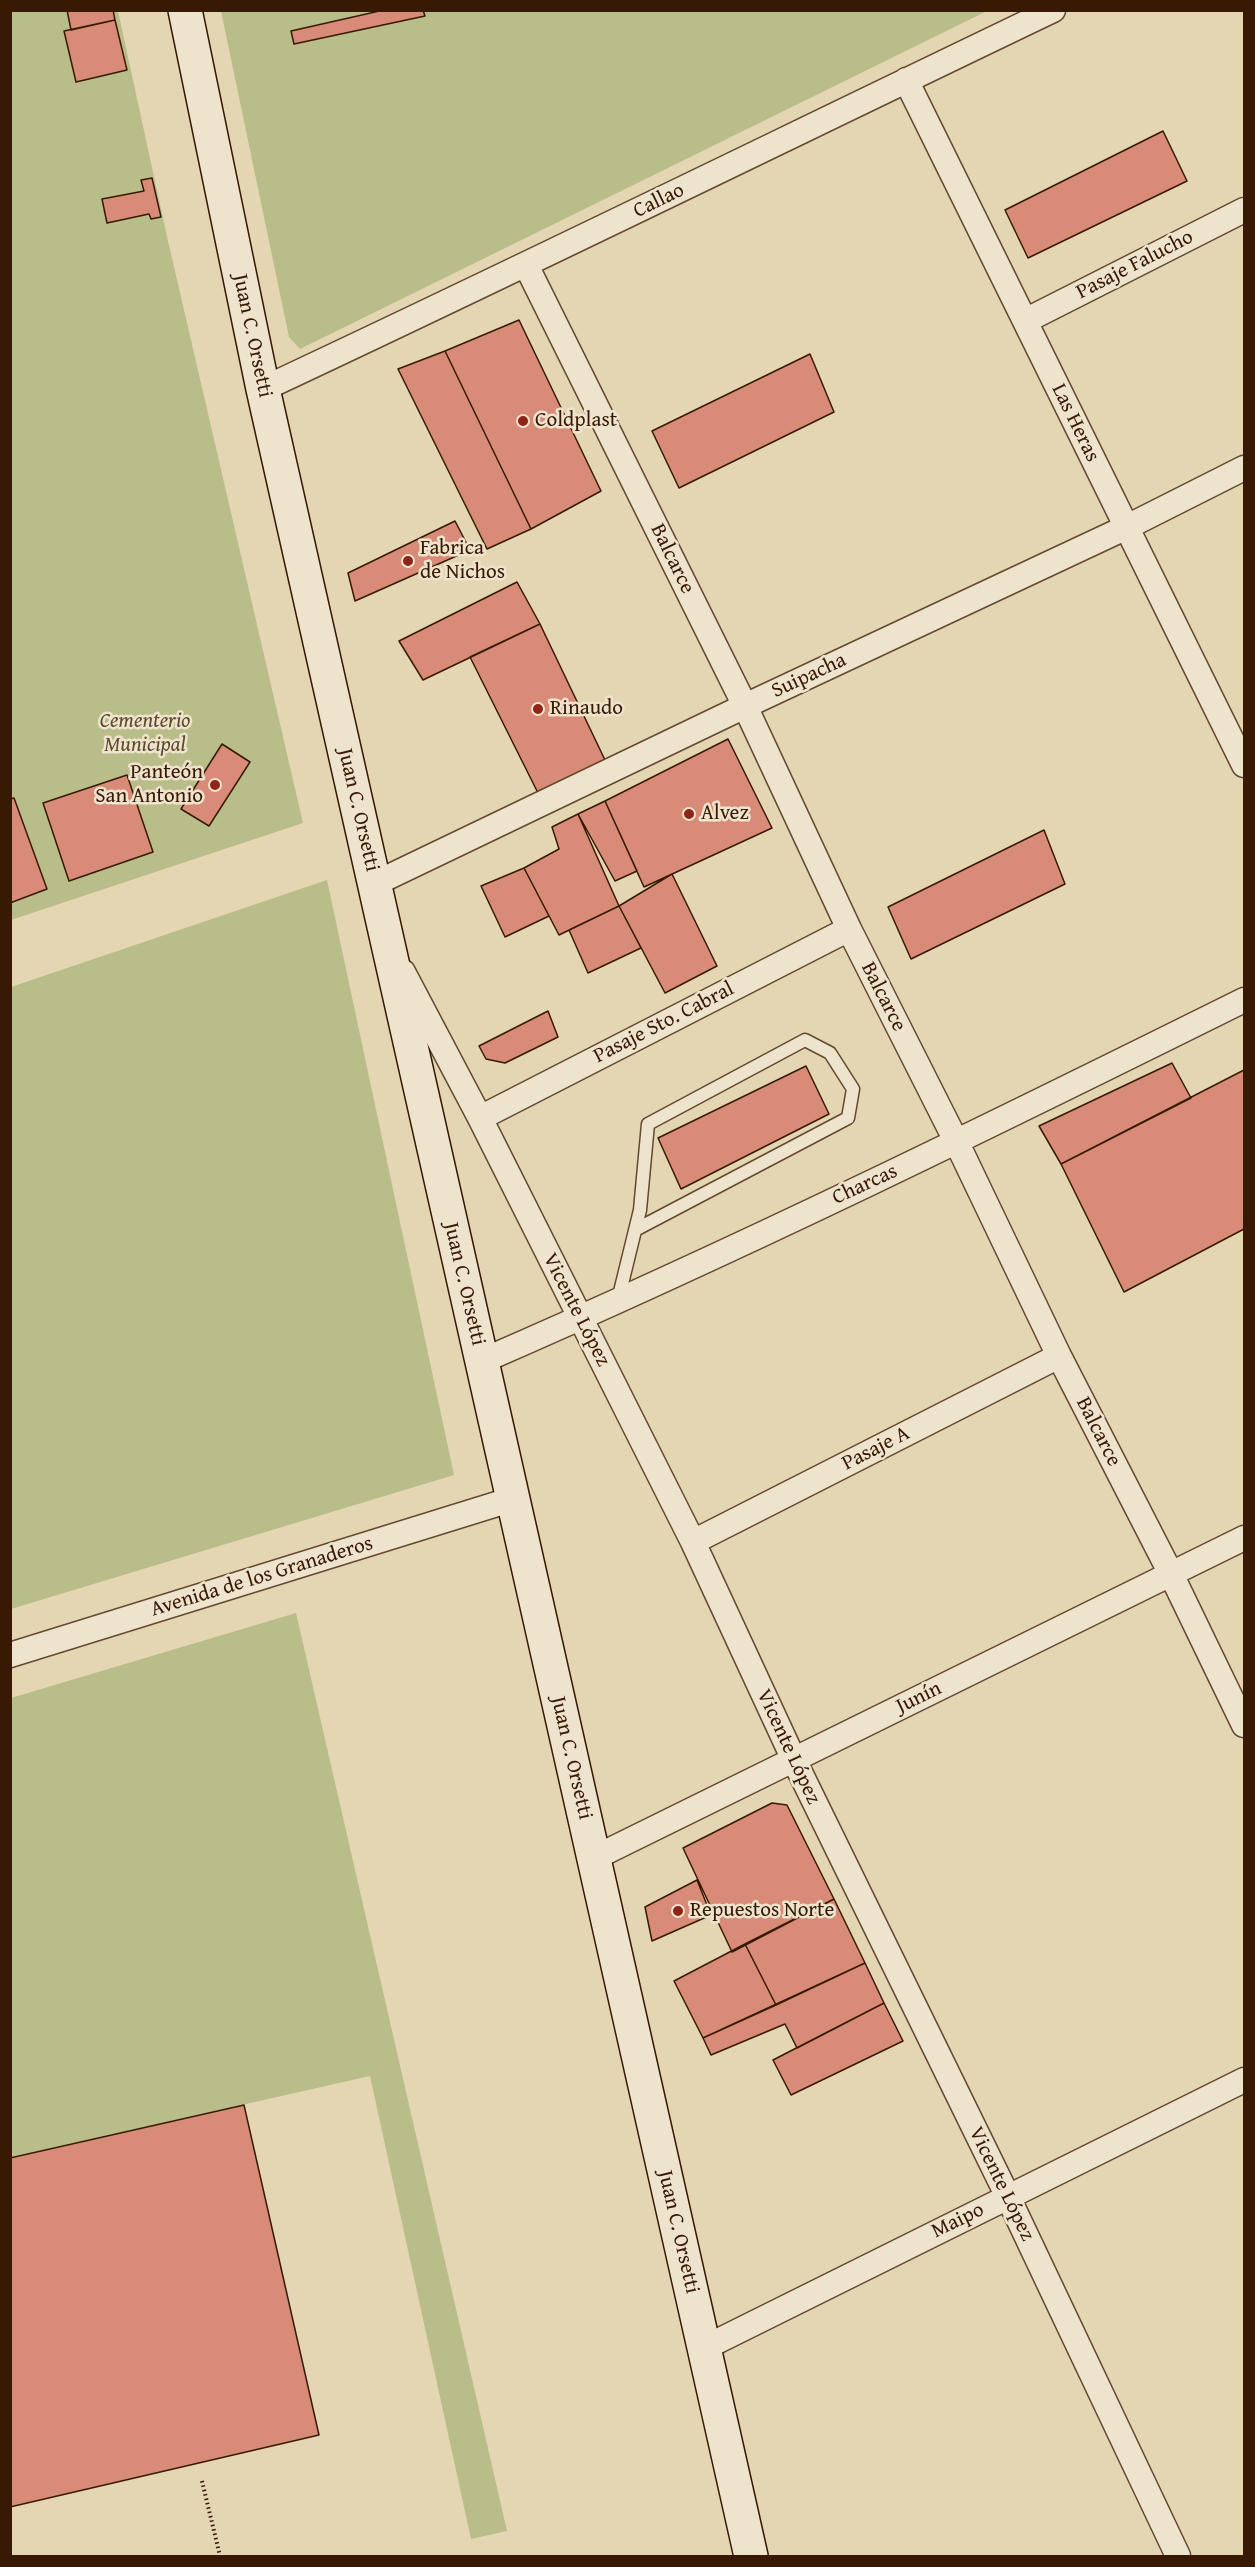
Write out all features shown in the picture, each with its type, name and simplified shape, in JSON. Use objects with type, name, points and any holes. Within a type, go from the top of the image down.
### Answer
[{"type":"street","name":"Juan C. Orsetti","points":[[185,10],[263,389],[751,2556]]},
{"type":"street","name":"Callao","points":[[263,389],[526,265],[1053,10]]},
{"type":"street","name":"Las Heras","points":[[906,80],[1245,765]]},
{"type":"street","name":"Pasaje Falucho","points":[[1024,321],[1245,210]]},
{"type":"street","name":"Balcarce","points":[[526,265],[745,706],[849,929],[957,1143],[1059,1356],[1171,1574],[1245,1725]]},
{"type":"street","name":"Suipacha","points":[[374,884],[1126,527],[1245,468]]},
{"type":"street","name":"Pasaje Sto. Cabral","points":[[480,1118],[849,929]]},
{"type":"street","name":"Vicente López","points":[[388,943],[480,1118],[693,1542],[794,1760],[1008,2197],[1178,2556]]},
{"type":"street","name":"Charcas","points":[[482,1361],[618,1301],[957,1143],[1245,1000]]},
{"type":"street","name":"Pasaje A","points":[[693,1542],[1059,1356]]},
{"type":"street","name":"Avenida de los Granaderos","points":[[10,1655],[513,1498]]},
{"type":"street","name":"Junín","points":[[594,1858],[1245,1538]]},
{"type":"street","name":"Maipo","points":[[704,2348],[1245,2080]]},
{"type":"lane","points":[[618,1301],[635,1230],[640,1210],[648,1124],[805,1040],[830,1053],[853,1089],[848,1118],[635,1230]]},
{"type":"path","points":[[202,2481],[220,2556]]},
{"type":"green space","name":"Cementerio Municipal","points":[[10,11],[118,11],[168,241],[303,823],[11,920]]},
{"type":"green space","points":[[221,11],[987,11],[300,349],[289,337]]},
{"type":"green space","points":[[327,880],[454,1475],[11,1609],[11,987]]},
{"type":"green space","points":[[296,1613],[507,2531],[471,2539],[370,2076],[11,2157],[11,1698]]},
{"type":"building","points":[[67,10],[113,10],[115,20],[71,30]]},
{"type":"building","points":[[384,10],[423,10],[425,16],[294,44],[291,31]]},
{"type":"building","points":[[115,20],[127,70],[76,82],[64,31]]},
{"type":"building","points":[[1163,131],[1187,181],[1028,258],[1005,210]]},
{"type":"building","points":[[152,178],[161,217],[151,219],[149,214],[107,223],[102,199],[144,191],[141,180]]},
{"type":"building","name":"Coldplast","points":[[519,320],[601,491],[531,529],[445,351]]},
{"type":"building","points":[[445,351],[531,529],[487,549],[398,369]]},
{"type":"building","points":[[810,354],[834,412],[679,488],[652,431]]},
{"type":"building","name":"Fabrica de Nichos","points":[[455,521],[470,550],[355,601],[348,573]]},
{"type":"building","points":[[517,582],[540,624],[423,680],[399,641]]},
{"type":"building","name":"Rinaudo","points":[[540,624],[605,760],[538,793],[470,657]]},
{"type":"building","name":"Alvez","points":[[728,739],[772,828],[644,887],[605,801]]},
{"type":"building","name":"Panteón San Antonio","points":[[222,744],[250,762],[209,826],[181,809]]},
{"type":"building","points":[[127,775],[153,852],[69,881],[43,803]]},
{"type":"building","points":[[14,798],[47,889],[10,903],[10,799]]},
{"type":"building","points":[[605,801],[637,871],[615,881],[578,814]]},
{"type":"building","points":[[578,814],[619,906],[559,935],[524,868],[559,849],[552,827]]},
{"type":"building","points":[[1044,830],[1065,884],[911,959],[888,907]]},
{"type":"building","points":[[524,868],[549,916],[505,937],[481,886]]},
{"type":"building","points":[[672,874],[717,966],[665,993],[619,906]]},
{"type":"building","points":[[619,906],[641,948],[588,973],[569,930]]},
{"type":"building","points":[[548,1011],[558,1037],[505,1063],[486,1059],[479,1046]]},
{"type":"building","points":[[1172,1063],[1191,1098],[1061,1164],[1039,1126]]},
{"type":"building","points":[[806,1066],[829,1114],[681,1189],[658,1138]]},
{"type":"building","points":[[1244,1070],[1244,1229],[1124,1292],[1061,1164]]},
{"type":"building","points":[[772,1803],[787,1805],[834,1899],[732,1952],[683,1848]]},
{"type":"building","name":"Repuestos Norte","points":[[697,1880],[711,1915],[652,1941],[645,1907]]},
{"type":"building","points":[[834,1899],[865,1963],[776,2005],[745,1944]]},
{"type":"building","points":[[745,1944],[776,2005],[703,2038],[674,1981]]},
{"type":"building","points":[[865,1963],[884,2003],[797,2048],[785,2024],[711,2055],[703,2038]]},
{"type":"building","points":[[884,2003],[903,2041],[791,2095],[773,2060]]},
{"type":"building","points":[[244,2105],[319,2435],[10,2507],[10,2158]]},
{"type":"place","name":"Coldplast","points":[[523,421]]},
{"type":"place","name":"Fabrica de Nichos","points":[[408,561]]},
{"type":"place","name":"Rinaudo","points":[[538,709]]},
{"type":"place","name":"Panteón San Antonio","points":[[215,785]]},
{"type":"place","name":"Alvez","points":[[689,814]]},
{"type":"place","name":"Repuestos Norte","points":[[678,1911]]}]
